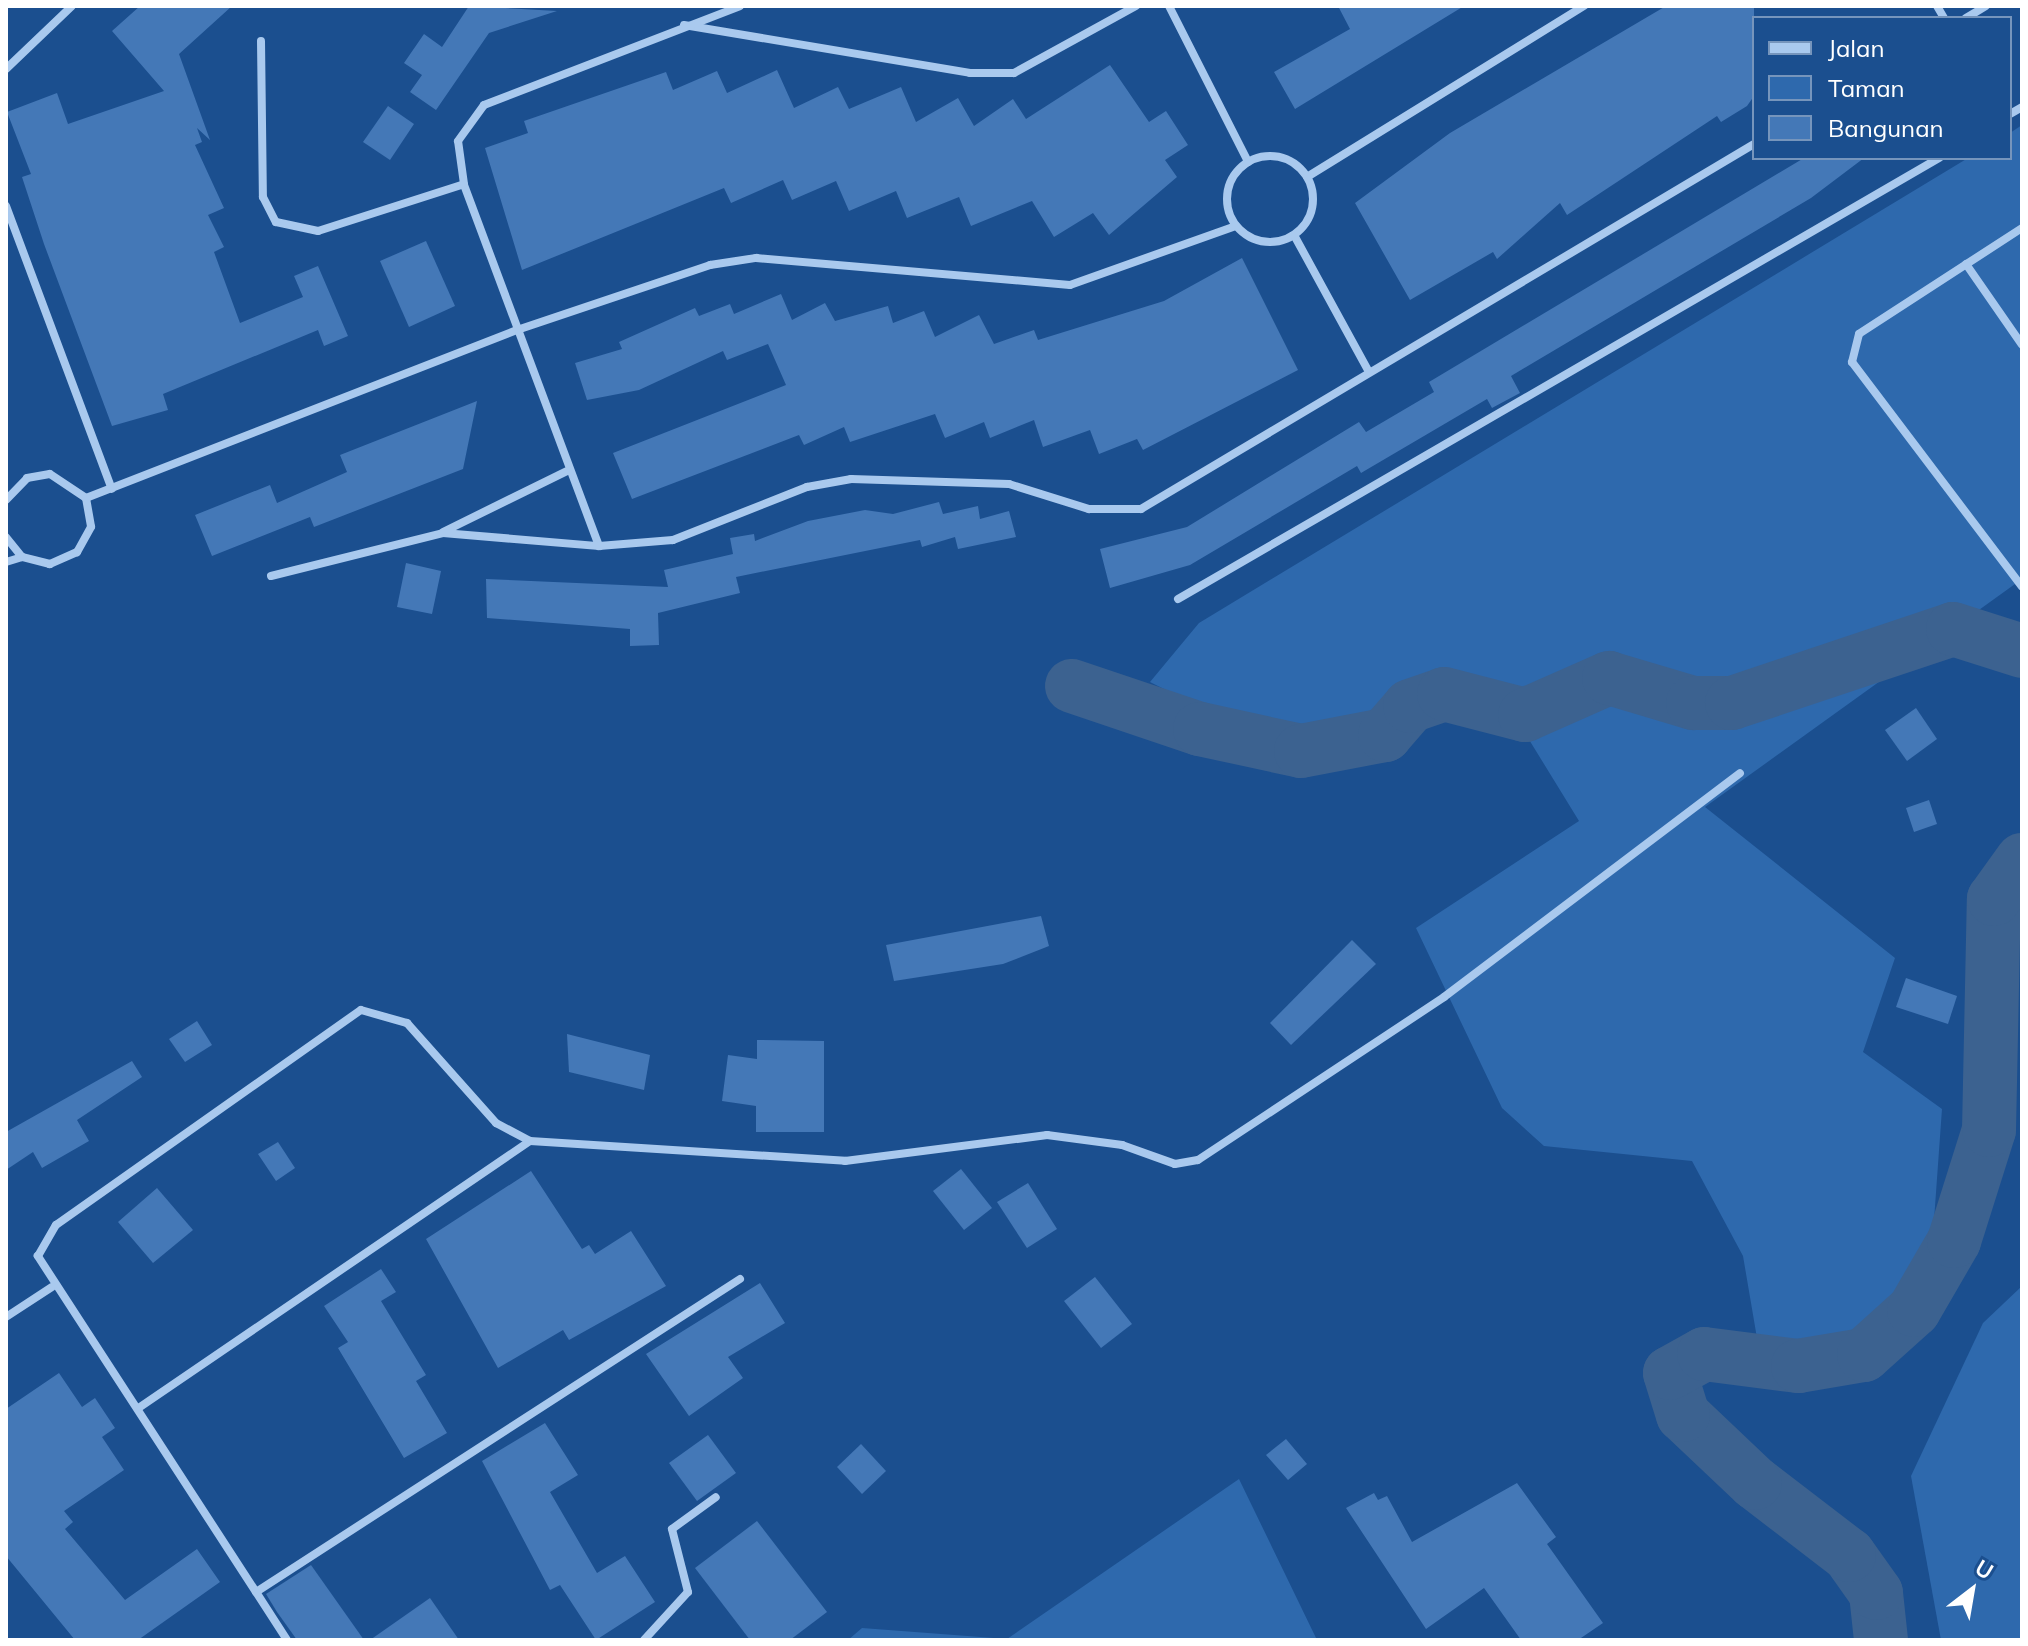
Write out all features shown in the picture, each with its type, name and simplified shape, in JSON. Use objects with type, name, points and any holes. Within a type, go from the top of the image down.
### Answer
[{"type":"street","points":[[6,69],[72,6]]},
{"type":"street","points":[[599,546],[567,471],[464,184],[458,141],[484,105],[683,25],[740,6]]},
{"type":"street","points":[[683,25],[970,73],[1014,73],[1136,6]]},
{"type":"street","points":[[1169,6],[1248,162]]},
{"type":"street","points":[[1307,177],[1584,6]]},
{"type":"street","points":[[261,41],[263,197],[276,222],[318,231],[464,184]]},
{"type":"street","points":[[443,533],[599,546],[673,540],[807,487],[851,479],[1009,484],[1089,509],[1141,509],[1752,145]]},
{"type":"street","points":[[1277,157],[1307,177],[1313,205],[1294,235],[1254,239],[1236,226],[1228,190],[1248,162],[1277,157]]},
{"type":"street","points":[[1178,599],[1936,160]]},
{"type":"street","points":[[6,206],[112,489]]},
{"type":"street","points":[[86,498],[517,330],[710,265],[756,258],[1070,285],[1236,226]]},
{"type":"street","points":[[2022,228],[1859,334],[1852,362],[2022,587]]},
{"type":"street","points":[[1294,235],[1369,372]]},
{"type":"street","points":[[1966,264],[2022,345]]},
{"type":"street","points":[[271,576],[443,533],[567,471]]},
{"type":"street","points":[[6,562],[22,557],[50,564],[77,552],[91,527],[86,498],[50,474],[7,494]]},
{"type":"street","points":[[6,537],[22,557]]},
{"type":"street","points":[[287,1640],[140,1407],[52,1287],[38,1249],[56,1225],[361,1010],[407,1023],[496,1123],[530,1141],[845,1161],[1047,1135],[1122,1145],[1175,1164],[1198,1160],[1444,997],[1740,773]]},
{"type":"street","points":[[140,1407],[530,1141]]},
{"type":"street","points":[[256,1592],[740,1279]]},
{"type":"street","points":[[6,1317],[52,1287]]},
{"type":"street","points":[[644,1640],[688,1592],[672,1529],[716,1497]]},
{"type":"green space","points":[[2022,125],[2022,579],[1705,807],[1895,958],[1863,1052],[1942,1109],[1931,1262],[1852,1358],[1758,1344],[1743,1256],[1692,1161],[1544,1146],[1502,1108],[1416,928],[1579,821],[1501,694],[1269,742],[1150,682],[1199,623],[1965,160],[2012,160],[2012,132]]},
{"type":"green space","points":[[2022,1286],[2022,1640],[1941,1640],[1911,1476],[1983,1323]]},
{"type":"green space","points":[[1239,1479],[1317,1640],[848,1640],[862,1628],[1007,1639]]},
{"type":"building","points":[[140,6],[232,6],[179,54],[210,140],[197,128],[202,142],[195,145],[224,208],[208,215],[224,247],[214,252],[240,323],[303,297],[294,276],[318,266],[348,336],[324,346],[318,330],[163,394],[168,410],[112,426],[44,244],[22,177],[31,174],[7,112],[57,93],[68,124],[164,91],[112,31]]},
{"type":"building","points":[[469,6],[557,11],[489,33],[436,110],[410,92],[422,75],[404,63],[424,34],[442,47]]},
{"type":"building","points":[[1338,6],[1464,6],[1295,109],[1274,72],[1350,29]]},
{"type":"building","points":[[1666,6],[1754,6],[1752,99],[1747,106],[1721,122],[1717,116],[1567,215],[1560,203],[1497,259],[1493,252],[1410,300],[1355,203],[1450,133]]},
{"type":"building","points":[[1110,65],[1149,122],[1166,111],[1188,145],[1165,160],[1177,177],[1109,235],[1093,213],[1054,237],[1032,201],[971,226],[959,197],[907,218],[896,191],[849,211],[836,181],[792,200],[783,180],[731,203],[724,188],[522,270],[485,148],[528,133],[524,121],[666,72],[673,90],[717,71],[727,93],[777,70],[794,108],[838,87],[849,109],[901,87],[916,122],[958,98],[974,126],[1013,99],[1026,119]]},
{"type":"building","points":[[388,106],[414,124],[390,160],[363,142]]},
{"type":"building","points":[[1801,160],[1861,160],[1811,198],[1511,376],[1520,393],[1492,408],[1487,399],[1361,473],[1357,466],[1190,565],[1110,588],[1100,549],[1187,527],[1359,422],[1366,432],[1434,392],[1429,382]]},
{"type":"building","points":[[426,241],[455,306],[409,327],[380,261]]},
{"type":"building","points":[[1242,258],[1298,370],[1143,450],[1137,439],[1099,454],[1090,430],[1043,447],[1034,420],[990,438],[984,422],[945,438],[935,414],[850,442],[844,427],[804,445],[799,435],[632,499],[613,453],[786,385],[768,344],[727,360],[723,351],[639,390],[587,400],[575,363],[622,349],[619,342],[695,308],[699,316],[730,304],[734,314],[781,294],[792,320],[825,303],[835,321],[888,306],[893,323],[924,311],[935,337],[979,315],[994,344],[1034,330],[1038,340],[1164,301]]},
{"type":"building","points":[[477,401],[463,469],[314,527],[310,517],[212,556],[195,515],[270,485],[277,503],[347,472],[340,455]]},
{"type":"building","points":[[939,502],[943,514],[978,506],[980,519],[1009,511],[1016,537],[958,549],[955,537],[922,547],[920,540],[736,577],[740,593],[658,613],[659,645],[630,646],[630,629],[487,618],[486,579],[668,587],[664,570],[733,554],[730,538],[754,534],[755,541],[808,521],[865,510],[893,514]]},
{"type":"building","points":[[406,563],[441,571],[432,614],[397,607]]},
{"type":"building","points":[[1916,708],[1937,739],[1907,761],[1885,730]]},
{"type":"building","points":[[1929,800],[1937,824],[1914,832],[1906,808]]},
{"type":"building","points":[[1041,916],[1049,946],[1003,964],[894,981],[886,945]]},
{"type":"building","points":[[1352,940],[1376,964],[1291,1045],[1270,1023]]},
{"type":"building","points":[[1906,978],[1957,996],[1948,1024],[1896,1007]]},
{"type":"building","points":[[197,1021],[212,1045],[185,1062],[169,1039]]},
{"type":"building","points":[[567,1034],[650,1055],[644,1090],[569,1072]]},
{"type":"building","points":[[757,1040],[824,1041],[824,1132],[756,1132],[756,1106],[722,1101],[728,1055],[757,1059]]},
{"type":"building","points":[[132,1061],[142,1077],[77,1120],[89,1141],[42,1168],[33,1152],[6,1170],[6,1132]]},
{"type":"building","points":[[278,1142],[295,1168],[276,1181],[258,1154]]},
{"type":"building","points":[[961,1169],[992,1208],[964,1230],[933,1191]]},
{"type":"building","points":[[531,1171],[582,1249],[589,1245],[595,1254],[631,1231],[666,1286],[569,1340],[563,1330],[498,1368],[426,1239]]},
{"type":"building","points":[[1028,1183],[1057,1229],[1027,1248],[997,1202]]},
{"type":"building","points":[[157,1188],[193,1230],[153,1263],[118,1222]]},
{"type":"building","points":[[381,1269],[396,1292],[381,1301],[426,1375],[416,1381],[447,1433],[404,1458],[338,1348],[348,1342],[324,1306]]},
{"type":"building","points":[[1095,1277],[1132,1324],[1101,1348],[1064,1301]]},
{"type":"building","points":[[760,1283],[785,1323],[728,1357],[743,1378],[689,1416],[646,1354]]},
{"type":"building","points":[[59,1373],[82,1407],[95,1398],[115,1428],[102,1437],[124,1470],[64,1511],[73,1522],[65,1529],[125,1600],[197,1549],[220,1582],[138,1640],[75,1640],[6,1556],[6,1409]]},
{"type":"building","points":[[545,1423],[578,1475],[550,1492],[597,1573],[625,1556],[655,1602],[596,1640],[560,1585],[550,1590],[482,1461]]},
{"type":"building","points":[[708,1435],[736,1473],[697,1501],[669,1463]]},
{"type":"building","points":[[1286,1439],[1307,1464],[1288,1480],[1266,1455]]},
{"type":"building","points":[[861,1444],[886,1471],[862,1494],[837,1467]]},
{"type":"building","points":[[1517,1483],[1556,1537],[1547,1544],[1603,1623],[1578,1640],[1521,1640],[1484,1588],[1426,1629],[1346,1508],[1374,1493],[1378,1500],[1387,1496],[1412,1542]]},
{"type":"building","points":[[757,1521],[827,1612],[790,1640],[750,1640],[695,1568]]},
{"type":"building","points":[[311,1565],[364,1640],[297,1640],[277,1612],[266,1594]]},
{"type":"building","points":[[430,1598],[459,1640],[370,1640]]},
{"type":"waterway","points":[[1072,686],[1200,729],[1301,751],[1385,735],[1410,706],[1444,694],[1525,715],[1609,678],[1693,703],[1732,703],[1953,629],[2022,651]]},
{"type":"waterway","points":[[1881,1640],[1876,1593],[1849,1555],[1755,1483],[1683,1415],[1670,1373],[1704,1354],[1798,1366],[1864,1355],[1914,1310],[1954,1241],[1989,1130],[1994,899],[2022,860]]}]
